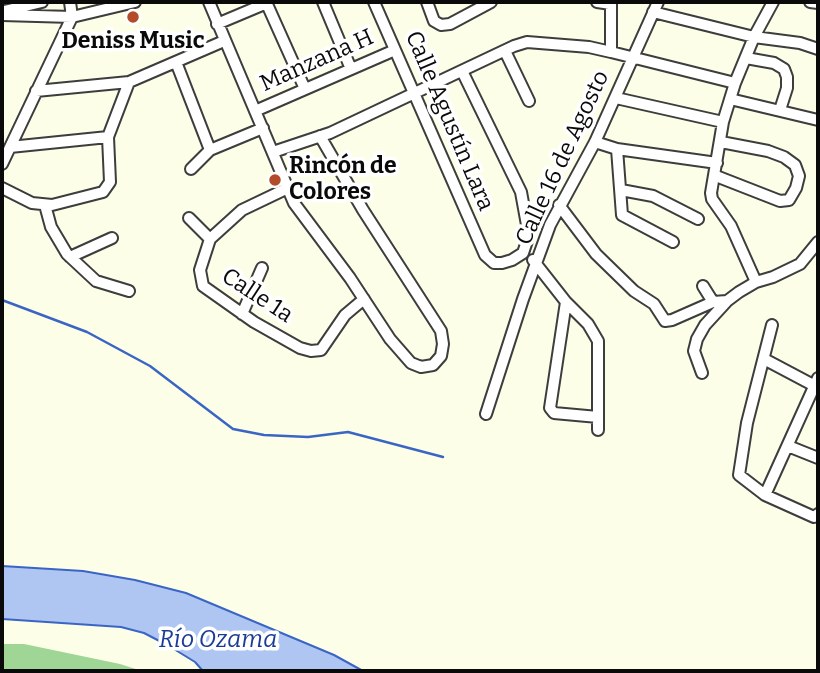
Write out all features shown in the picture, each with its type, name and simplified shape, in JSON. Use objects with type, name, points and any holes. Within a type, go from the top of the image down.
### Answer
[{"type":"street","points":[[2,13],[42,2]]},
{"type":"street","points":[[2,164],[72,17],[70,2]]},
{"type":"street","points":[[2,13],[72,17],[135,2]]},
{"type":"street","points":[[209,2],[294,203],[390,339],[411,363],[421,367],[433,365],[441,356],[441,331],[363,210],[320,136]]},
{"type":"street","points":[[217,24],[267,2],[305,89]]},
{"type":"street","points":[[323,2],[351,69]]},
{"type":"street","points":[[426,2],[434,21],[441,25],[450,24],[491,2]]},
{"type":"street","points":[[597,2],[611,3],[611,52]]},
{"type":"street","points":[[756,282],[743,250],[711,193],[723,122],[735,83],[754,37],[773,2]]},
{"type":"street","points":[[810,2],[818,4]]},
{"type":"street","name":"Calle Agustín Lara","points":[[378,3],[395,50],[485,255],[494,263],[502,263],[523,253]]},
{"type":"street","points":[[655,7],[754,37],[818,48]]},
{"type":"street","name":"Calle 16 de Agosto","points":[[486,414],[536,263],[559,205],[595,142],[655,7]]},
{"type":"street","points":[[36,91],[129,82],[224,41]]},
{"type":"street","points":[[274,152],[320,136],[527,43],[543,42],[611,52],[735,83]]},
{"type":"street","name":"Manzana H","points":[[255,111],[395,50]]},
{"type":"street","points":[[505,51],[529,101]]},
{"type":"street","points":[[746,58],[774,63],[784,69],[788,77],[787,88],[780,110]]},
{"type":"street","points":[[176,62],[210,150]]},
{"type":"street","points":[[461,71],[521,192],[527,225],[527,241],[523,253],[536,263],[566,302],[588,324],[598,341],[598,430]]},
{"type":"street","points":[[2,188],[32,203],[45,205],[103,192],[110,182],[108,137],[129,82]]},
{"type":"street","points":[[616,98],[723,122]]},
{"type":"street","points":[[730,99],[818,120]]},
{"type":"street","points":[[191,169],[210,150],[263,128]]},
{"type":"street","points":[[10,147],[108,137]]},
{"type":"street","points":[[595,142],[617,149],[717,163]]},
{"type":"street","points":[[716,176],[780,201],[789,200],[799,176],[795,165],[784,157],[768,151],[720,142]]},
{"type":"street","points":[[617,149],[621,213],[624,218],[673,243]]},
{"type":"street","name":"Calle 1a","points":[[288,188],[242,210],[210,239],[200,270],[203,286],[242,314],[300,348],[321,350],[345,315],[363,299]]},
{"type":"street","points":[[621,190],[653,196],[698,219]]},
{"type":"street","points":[[45,205],[51,227],[70,257],[96,281],[129,291]]},
{"type":"street","points":[[559,205],[596,254],[634,291],[654,304],[665,321],[713,302],[727,300]]},
{"type":"street","points":[[189,218],[210,239]]},
{"type":"street","points":[[70,257],[112,238]]},
{"type":"street","points":[[702,373],[694,353],[697,340],[705,325],[727,300],[756,282],[800,264],[818,242]]},
{"type":"street","points":[[242,314],[262,268]]},
{"type":"street","points":[[703,286],[713,302]]},
{"type":"street","points":[[566,302],[550,408],[554,413],[598,417]]},
{"type":"street","points":[[772,325],[747,424],[739,471],[741,479],[765,495],[816,515]]},
{"type":"street","points":[[764,359],[816,388],[765,495]]},
{"type":"street","points":[[788,446],[818,458]]},
{"type":"green space","points":[[2,644],[24,644],[142,671],[2,671]]},
{"type":"water","name":"Río Ozama","points":[[2,566],[83,571],[186,593],[334,655],[363,671],[203,671],[195,662],[169,646],[144,633],[121,627],[2,619]]},
{"type":"waterway","points":[[2,300],[87,332],[150,366],[233,429],[264,435],[308,437],[348,432],[443,457]]},
{"type":"place","name":"Deniss Music","points":[[133,17]]},
{"type":"place","name":"Rincón de Colores","points":[[275,180]]}]
